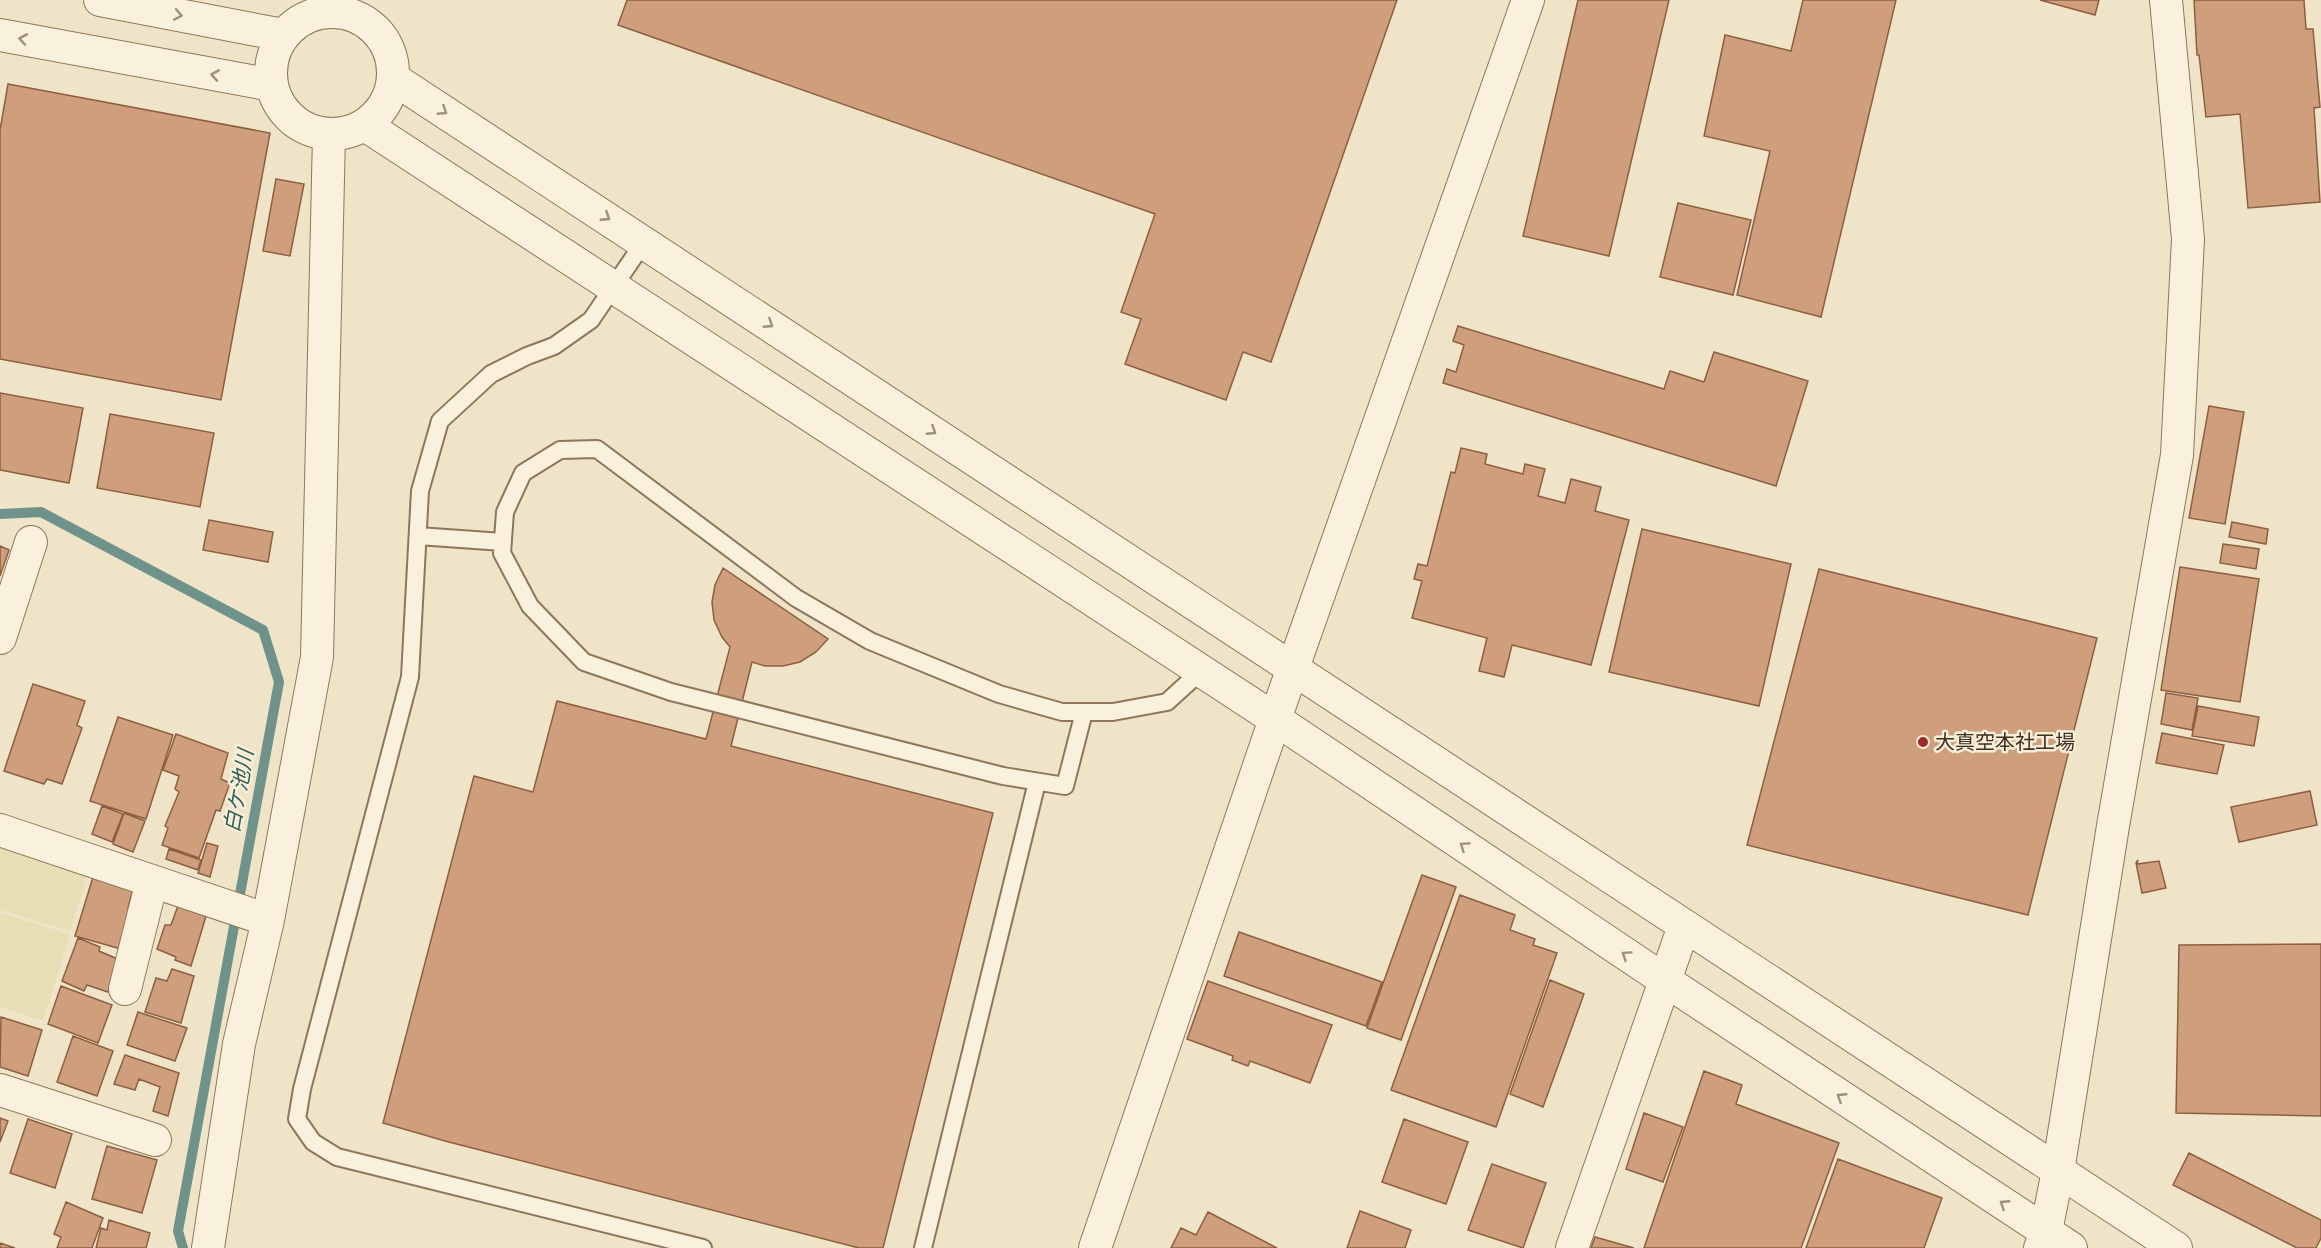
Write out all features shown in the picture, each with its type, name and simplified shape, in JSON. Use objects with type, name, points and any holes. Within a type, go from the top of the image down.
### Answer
[{"type":"street","points":[[100,0],[283,35]]},
{"type":"street","points":[[1095,1248],[1275,719],[1528,0]]},
{"type":"street","points":[[365,125],[1275,719],[2052,1242],[2058,1171],[2115,814],[2177,455],[2188,239],[2166,0]]},
{"type":"street","points":[[372,10],[392,56],[394,79],[389,97],[380,112],[365,125],[348,133],[328,135],[309,130],[292,120],[279,104],[272,85],[271,68],[274,51],[283,35],[297,23],[313,15],[330,11],[348,13],[372,10]]},
{"type":"street","points":[[0,35],[272,85]]},
{"type":"street","points":[[394,79],[2176,1248]]},
{"type":"street","points":[[209,1247],[238,1044],[268,920],[317,657],[328,135]]},
{"type":"street","points":[[0,638],[31,542]]},
{"type":"street","points":[[0,830],[268,920]]},
{"type":"street","points":[[125,989],[152,881]]},
{"type":"street","points":[[1572,1248],[1684,926]]},
{"type":"street","points":[[0,1090],[155,1140]]},
{"type":"lane","points":[[644,242],[591,320],[554,346],[527,356],[491,374],[440,422],[420,492],[410,677],[302,1089],[297,1119],[313,1142],[337,1157],[703,1248]]},
{"type":"lane","points":[[1084,712],[1065,786],[1003,777],[682,695],[584,662],[530,606],[502,553],[505,512],[523,473],[560,450],[597,449],[795,598],[870,641],[999,694],[1062,712],[1084,712],[1113,712],[1167,702],[1201,671]]},
{"type":"lane","points":[[417,536],[503,542]]},
{"type":"lane","points":[[923,1248],[1037,782]]},
{"type":"shaded area","points":[[0,840],[89,870],[70,931],[0,910]]},
{"type":"shaded area","points":[[0,913],[70,934],[43,1021],[0,1007]]},
{"type":"building","points":[[627,0],[1397,0],[1271,362],[1243,352],[1226,400],[1125,364],[1141,319],[1121,312],[1155,214],[618,25]]},
{"type":"building","points":[[1578,0],[1669,0],[1609,256],[1523,236]]},
{"type":"building","points":[[1803,0],[1896,0],[1821,317],[1737,295],[1770,151],[1704,136],[1725,35],[1791,51]]},
{"type":"building","points":[[2040,0],[2099,0],[2095,15]]},
{"type":"building","points":[[2194,0],[2304,0],[2306,29],[2313,29],[2320,107],[2314,108],[2320,202],[2248,208],[2240,114],[2206,117],[2199,55],[2197,55]]},
{"type":"building","points":[[8,84],[270,133],[221,400],[0,359],[0,130]]},
{"type":"building","points":[[276,179],[304,184],[290,256],[263,251]]},
{"type":"building","points":[[1678,203],[1751,220],[1733,295],[1660,277]]},
{"type":"building","points":[[1458,326],[1664,389],[1670,371],[1704,382],[1714,352],[1808,381],[1776,486],[1443,383],[1447,369],[1456,372],[1464,345],[1453,341]]},
{"type":"building","points":[[0,393],[83,408],[69,483],[0,470]]},
{"type":"building","points":[[2209,406],[2244,412],[2225,524],[2189,518]]},
{"type":"building","points":[[110,414],[214,433],[200,507],[97,488]]},
{"type":"building","points":[[1461,448],[1487,454],[1485,464],[1523,474],[1525,464],[1545,469],[1538,496],[1565,503],[1571,479],[1601,487],[1595,511],[1629,520],[1591,665],[1512,645],[1504,677],[1479,671],[1487,638],[1412,618],[1422,581],[1414,579],[1418,564],[1427,566],[1451,472],[1455,473]]},
{"type":"building","points":[[209,520],[273,532],[268,562],[203,550]]},
{"type":"building","points":[[2232,522],[2268,529],[2266,544],[2229,537]]},
{"type":"building","points":[[1642,529],[1791,564],[1759,706],[1609,672]]},
{"type":"building","points":[[2223,544],[2259,549],[2256,569],[2220,563]]},
{"type":"building","points":[[0,546],[9,550],[0,576]]},
{"type":"building","points":[[2180,567],[2259,579],[2240,702],[2161,690]]},
{"type":"building","points":[[723,568],[828,639],[816,652],[800,662],[783,666],[765,666],[752,662],[731,746],[993,813],[883,1248],[859,1248],[383,1123],[474,776],[533,792],[557,701],[706,739],[730,647],[714,620],[712,602],[715,585]]},
{"type":"building","name":"大真空本社工場","points":[[1819,569],[2097,638],[2028,915],[1747,845]]},
{"type":"building","points":[[33,684],[85,701],[77,725],[82,728],[62,784],[47,779],[44,784],[4,771]]},
{"type":"building","points":[[2166,693],[2198,698],[2192,730],[2161,724]]},
{"type":"building","points":[[2198,706],[2259,717],[2254,746],[2192,736]]},
{"type":"building","points":[[118,717],[173,735],[146,819],[90,801]]},
{"type":"building","points":[[2162,733],[2224,745],[2217,774],[2156,763]]},
{"type":"building","points":[[176,734],[228,753],[221,779],[230,783],[220,811],[216,810],[199,858],[162,845],[168,828],[165,826],[179,792],[175,789],[179,776],[163,770]]},
{"type":"building","points":[[2310,791],[2317,825],[2239,842],[2231,807]]},
{"type":"building","points":[[102,806],[123,814],[112,842],[92,834]]},
{"type":"building","points":[[124,813],[145,821],[133,852],[113,844]]},
{"type":"building","points":[[207,843],[218,846],[210,877],[198,873]]},
{"type":"building","points":[[169,849],[201,860],[198,870],[166,859]]},
{"type":"building","points":[[2138,860],[2137,864],[2159,861],[2166,888],[2142,893],[2136,863]]},
{"type":"building","points":[[1422,875],[1456,887],[1401,1040],[1367,1028]]},
{"type":"building","points":[[93,877],[133,889],[128,908],[132,911],[121,949],[75,936]]},
{"type":"building","points":[[1460,895],[1515,915],[1510,930],[1535,939],[1533,945],[1557,953],[1496,1127],[1391,1090]]},
{"type":"building","points":[[179,903],[207,913],[191,966],[157,949],[165,925],[171,925]]},
{"type":"building","points":[[1239,932],[1382,982],[1366,1026],[1224,976]]},
{"type":"building","points":[[78,938],[100,947],[99,951],[120,960],[108,992],[87,985],[84,991],[62,981]]},
{"type":"building","points":[[2321,944],[2321,1116],[2176,1113],[2179,945]]},
{"type":"building","points":[[172,969],[194,976],[181,1023],[145,1012],[156,978],[167,981]]},
{"type":"building","points":[[1550,980],[1584,994],[1543,1107],[1510,1094]]},
{"type":"building","points":[[1208,981],[1332,1025],[1310,1083],[1250,1061],[1248,1066],[1232,1060],[1233,1056],[1187,1039]]},
{"type":"building","points":[[61,986],[112,1005],[98,1043],[48,1024]]},
{"type":"building","points":[[138,1012],[187,1028],[175,1061],[127,1045]]},
{"type":"building","points":[[1,1017],[42,1030],[28,1076],[0,1067]]},
{"type":"building","points":[[73,1036],[113,1051],[97,1096],[57,1082]]},
{"type":"building","points":[[125,1055],[179,1073],[168,1116],[153,1111],[160,1087],[139,1079],[135,1090],[114,1084]]},
{"type":"building","points":[[1704,1071],[1742,1085],[1736,1104],[1839,1143],[1801,1248],[1644,1248]]},
{"type":"building","points":[[1644,1113],[1683,1127],[1663,1182],[1626,1169]]},
{"type":"building","points":[[0,1118],[8,1121],[0,1142]]},
{"type":"building","points":[[28,1119],[72,1134],[55,1188],[10,1173]]},
{"type":"building","points":[[1404,1119],[1468,1142],[1446,1204],[1382,1182]]},
{"type":"building","points":[[107,1146],[157,1160],[142,1213],[92,1199]]},
{"type":"building","points":[[2189,1153],[2321,1220],[2321,1238],[2316,1248],[2297,1248],[2173,1185]]},
{"type":"building","points":[[1838,1159],[1942,1198],[1924,1248],[1806,1248]]},
{"type":"building","points":[[1492,1164],[1546,1183],[1523,1248],[1468,1230]]},
{"type":"building","points":[[66,1202],[103,1218],[92,1248],[57,1248],[61,1237],[54,1234]]},
{"type":"building","points":[[1360,1211],[1411,1230],[1405,1248],[1347,1248]]},
{"type":"building","points":[[1208,1212],[1277,1248],[1171,1248],[1181,1228],[1196,1235]]},
{"type":"building","points":[[109,1220],[150,1233],[146,1248],[96,1248],[101,1228],[107,1230]]},
{"type":"building","points":[[1595,1237],[1634,1248],[1591,1248]]},
{"type":"building","points":[[0,1243],[15,1248],[0,1248]]},
{"type":"waterway","name":"白ケ池川","points":[[0,514],[41,512],[263,630],[279,682],[178,1231],[183,1248]]},
{"type":"place","name":"大真空本社工場","points":[[1923,742]]}]
